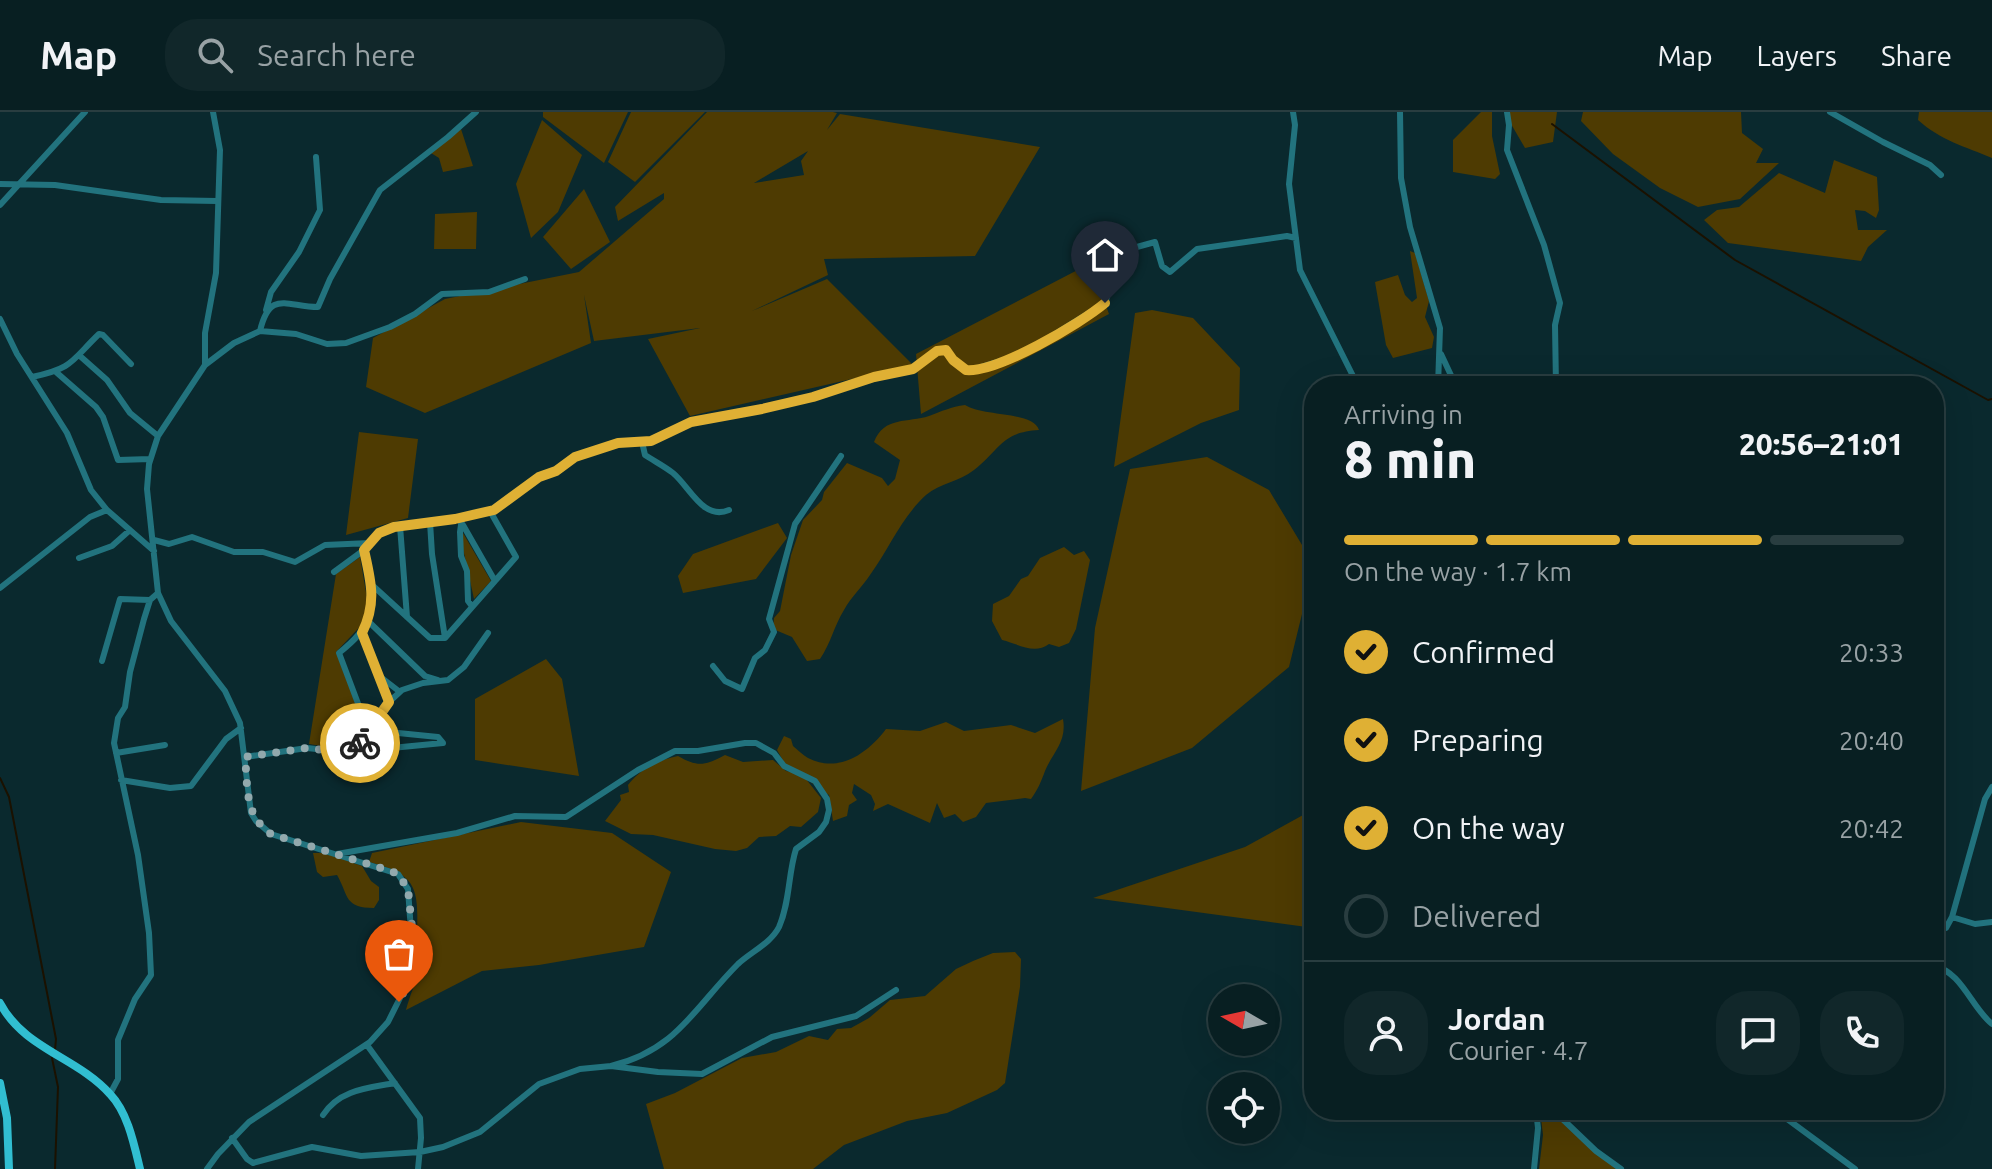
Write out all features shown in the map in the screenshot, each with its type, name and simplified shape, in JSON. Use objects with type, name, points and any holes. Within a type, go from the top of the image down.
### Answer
[{"type":"main road","points":[[0,1003],[21,1032],[110,1094],[126,1123],[140,1169]]},
{"type":"main road","points":[[0,1083],[7,1118],[9,1169]]},
{"type":"street","points":[[0,205],[85,112]]},
{"type":"street","points":[[205,365],[205,333],[216,273],[220,150],[213,112]]},
{"type":"street","points":[[266,314],[271,307],[286,301],[318,307],[330,279],[380,190],[476,112]]},
{"type":"street","points":[[1293,112],[1295,125],[1289,184],[1304,281],[1353,376]]},
{"type":"street","points":[[1400,112],[1401,178],[1410,227],[1440,328],[1438,376]]},
{"type":"street","points":[[1507,112],[1507,150],[1544,245],[1560,303],[1555,325],[1556,376]]},
{"type":"street","points":[[1830,112],[1930,165],[1941,175]]},
{"type":"street","points":[[260,331],[271,292],[299,252],[320,210],[316,157]]},
{"type":"street","points":[[0,184],[106,190],[161,200],[217,201]]},
{"type":"street","points":[[334,572],[379,533],[400,526],[462,521],[490,511],[571,459],[618,443],[657,439],[691,422],[813,397],[874,377],[913,369],[937,351],[946,350],[959,366],[971,370],[1023,354],[1105,303],[1108,283],[1100,264],[1108,255],[1155,242],[1162,266],[1170,272],[1197,249],[1287,236],[1296,238]]},
{"type":"street","points":[[207,1169],[249,1122],[272,1110],[367,1045],[388,1022],[412,974],[414,947],[408,889],[396,872],[271,834],[251,813],[241,728],[225,691],[171,621],[158,593],[147,489],[150,459],[158,436],[205,365],[234,343],[260,331],[296,334],[336,345],[390,327],[415,314],[442,294],[489,292],[525,279]]},
{"type":"street","points":[[0,319],[17,354],[67,433],[91,490],[107,510],[154,551]]},
{"type":"street","points":[[32,377],[56,372],[80,356],[100,334],[131,364]]},
{"type":"street","points":[[1439,351],[1451,376]]},
{"type":"street","points":[[80,356],[113,387],[130,413],[158,436]]},
{"type":"street","points":[[56,372],[96,407],[103,417],[118,460],[150,459]]},
{"type":"street","points":[[642,442],[645,455],[673,474],[706,510],[724,513],[729,510]]},
{"type":"street","points":[[713,666],[725,681],[742,689],[755,658],[765,650],[774,632],[769,619],[795,524],[841,456]]},
{"type":"street","points":[[0,588],[90,517],[107,510]]},
{"type":"street","points":[[371,584],[430,638],[445,638],[516,557],[490,511]]},
{"type":"street","points":[[462,521],[495,581]]},
{"type":"street","points":[[462,521],[461,556],[467,571],[468,601],[471,605]]},
{"type":"street","points":[[430,522],[445,638]]},
{"type":"street","points":[[400,526],[407,617]]},
{"type":"street","points":[[79,558],[112,546],[130,530]]},
{"type":"street","points":[[154,540],[169,544],[192,537],[234,552],[263,552],[290,562],[325,545],[345,542],[366,547]]},
{"type":"street","points":[[366,547],[372,611],[362,633],[339,653],[368,730]]},
{"type":"street","points":[[110,1094],[118,1079],[118,1040],[135,999],[151,975],[149,933],[138,855],[114,743],[150,600],[158,593]]},
{"type":"street","points":[[102,661],[120,599],[150,600]]},
{"type":"street","points":[[368,621],[425,676],[441,681]]},
{"type":"street","points":[[362,633],[389,702]]},
{"type":"street","points":[[341,752],[361,743],[389,702],[400,692],[423,683],[448,680],[464,667],[488,633]]},
{"type":"street","points":[[378,675],[400,692]]},
{"type":"street","points":[[121,780],[170,788],[191,786],[226,739],[241,728]]},
{"type":"street","points":[[245,757],[307,748],[362,754],[371,750],[443,743],[438,737],[368,730]]},
{"type":"street","points":[[232,1138],[253,1163],[312,1147],[361,1156],[420,1152],[456,1143],[480,1132],[539,1084],[580,1069],[629,1062],[664,1043],[680,1030],[739,964],[774,935],[786,906],[796,849],[819,832],[829,810],[827,799],[815,781],[784,766],[774,753],[756,743],[675,751],[638,770],[566,817],[515,816],[457,833],[334,854]]},
{"type":"street","points":[[116,753],[165,745]]},
{"type":"street","points":[[1944,929],[1952,917],[1985,799],[1992,787]]},
{"type":"street","points":[[1952,917],[1975,924],[1992,922]]},
{"type":"street","points":[[1944,970],[1992,1024]]},
{"type":"street","points":[[611,1066],[702,1074],[772,1037],[856,1016],[896,990]]},
{"type":"street","points":[[367,1045],[420,1118],[418,1169]]},
{"type":"street","points":[[323,1115],[330,1104],[356,1090],[395,1083]]},
{"type":"street","points":[[1534,1169],[1537,1120]]},
{"type":"street","points":[[1563,1120],[1596,1151],[1621,1169]]},
{"type":"street","points":[[1789,1120],[1855,1169]]},
{"type":"shaded area","points":[[543,112],[628,112],[604,163],[543,117]]},
{"type":"shaded area","points":[[631,112],[705,112],[635,182],[608,162]]},
{"type":"shaded area","points":[[707,112],[833,112],[837,113],[827,130],[840,114],[1040,147],[975,256],[824,259],[828,275],[752,311],[827,279],[913,365],[690,416],[648,339],[700,328],[594,341],[584,295],[591,343],[425,413],[366,387],[373,338],[445,299],[579,272],[664,199],[664,193],[618,221],[615,207]],"holes":[[[808,151],[801,161],[804,175],[754,183]]]},
{"type":"shaded area","points":[[1481,112],[1492,112],[1492,136],[1500,174],[1495,179],[1453,172],[1453,140]]},
{"type":"shaded area","points":[[1504,112],[1557,112],[1553,142],[1525,148]]},
{"type":"shaded area","points":[[1583,112],[1741,112],[1742,133],[1763,149],[1756,163],[1779,163],[1740,199],[1698,207],[1660,188],[1613,154],[1581,121]]},
{"type":"shaded area","points":[[1919,112],[1992,112],[1992,158],[1935,133],[1918,120]]},
{"type":"shaded area","points":[[542,120],[582,155],[558,212],[531,238],[516,184]]},
{"type":"shaded area","points":[[461,129],[473,166],[443,172],[439,158],[431,153]]},
{"type":"shaded area","points":[[1834,160],[1877,177],[1879,210],[1876,218],[1865,211],[1855,210],[1858,230],[1887,230],[1868,247],[1861,261],[1728,243],[1704,220],[1717,210],[1739,207],[1779,173],[1825,193]]},
{"type":"shaded area","points":[[584,189],[610,242],[571,269],[543,237]]},
{"type":"shaded area","points":[[477,212],[476,249],[434,249],[435,214]]},
{"type":"shaded area","points":[[1410,251],[1415,253],[1429,301],[1425,317],[1434,337],[1432,348],[1393,358],[1386,345],[1375,282],[1398,275],[1405,295],[1412,302],[1417,298]]},
{"type":"shaded area","points":[[1091,263],[1109,314],[921,414],[916,354]]},
{"type":"shaded area","points":[[1152,310],[1193,318],[1240,368],[1239,410],[1201,423],[1114,467],[1135,313]]},
{"type":"shaded area","points":[[965,405],[1028,420],[1039,430],[1009,438],[968,474],[926,495],[909,514],[847,605],[820,659],[807,661],[792,637],[773,629],[803,520],[822,500],[824,492],[847,463],[882,478],[888,486],[895,479],[900,460],[874,442],[884,428]]},
{"type":"shaded area","points":[[359,432],[418,439],[408,518],[346,535]]},
{"type":"shaded area","points":[[1207,457],[1269,490],[1304,548],[1304,606],[1289,667],[1192,748],[1081,791],[1095,628],[1130,469]]},
{"type":"shaded area","points":[[778,523],[787,538],[756,579],[683,593],[678,576],[693,554]]},
{"type":"shaded area","points":[[463,533],[491,581],[474,599],[462,544]]},
{"type":"shaded area","points":[[1064,547],[1074,555],[1084,551],[1090,560],[1076,629],[1069,643],[1032,649],[1002,640],[992,621],[993,604],[1009,596],[1040,558]]},
{"type":"shaded area","points":[[360,557],[370,616],[336,652],[365,729],[351,734],[340,749],[309,744],[336,574]]},
{"type":"shaded area","points":[[546,659],[562,679],[579,776],[475,760],[475,699]]},
{"type":"shaded area","points":[[1063,719],[1061,741],[1031,799],[986,803],[976,817],[963,822],[955,814],[944,818],[937,803],[930,823],[888,804],[873,811],[875,804],[871,795],[854,784],[852,793],[857,800],[849,805],[847,816],[833,821],[829,795],[785,764],[777,750],[784,736],[791,739],[793,746],[808,758],[831,764],[862,753],[886,729],[920,731],[946,722],[964,731],[1011,725],[1035,733]]},
{"type":"shaded area","points":[[725,755],[743,762],[773,760],[786,771],[802,774],[821,798],[818,812],[801,827],[790,826],[776,836],[759,837],[747,848],[736,851],[653,835],[631,834],[605,821],[621,800],[620,795],[629,792],[628,785],[650,766],[678,756],[701,764]]},
{"type":"shaded area","points":[[1304,815],[1304,927],[1093,898],[1245,847]]},
{"type":"shaded area","points":[[521,822],[612,833],[671,872],[644,947],[539,965],[482,971],[406,1010],[418,979],[431,964],[430,957],[419,960],[416,945],[417,901],[410,883],[395,871],[369,862],[372,853]]},
{"type":"shaded area","points":[[313,853],[325,853],[362,866],[371,881],[379,887],[379,900],[374,908],[352,903],[337,875],[323,877],[317,872]]},
{"type":"shaded area","points":[[1015,952],[1021,959],[1020,987],[1005,1083],[997,1090],[947,1113],[907,1121],[844,1145],[813,1169],[664,1169],[646,1104],[675,1093],[742,1058],[776,1052],[809,1036],[828,1040],[837,1029],[851,1028],[890,1000],[925,996],[956,969],[993,953]]},
{"type":"shaded area","points":[[1541,1120],[1560,1120],[1618,1169],[1539,1169],[1543,1135]]},
{"type":"waterway","points":[[1552,124],[1735,260],[1988,400],[1992,399]]},
{"type":"waterway","points":[[0,778],[9,797],[56,1039],[55,1050]]},
{"type":"waterway","points":[[52,1058],[58,1087],[55,1169]]},
{"type":"way so far","points":[[360,743],[341,752],[307,748],[245,757],[251,813],[271,834],[391,871],[403,879],[408,889],[414,947],[412,974],[399,1002]]},
{"type":"route","points":[[360,743],[389,702],[362,633],[372,611],[371,582],[364,550],[379,533],[394,527],[494,510],[539,477],[556,471],[575,457],[618,443],[651,441],[691,422],[813,397],[874,377],[913,369],[937,351],[946,350],[966,370],[982,368],[1023,354],[1105,303]]}]
